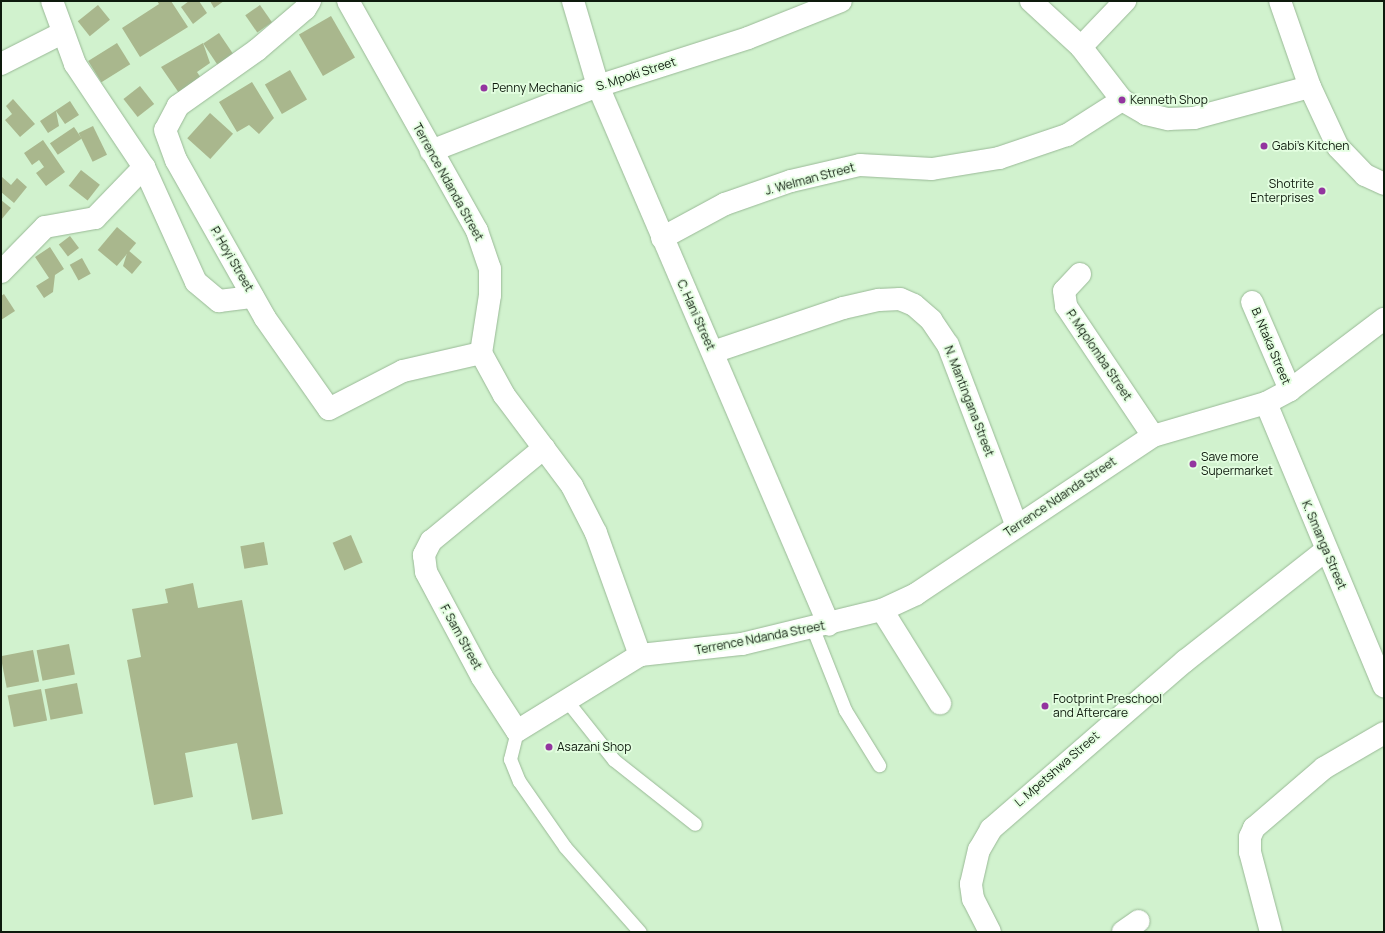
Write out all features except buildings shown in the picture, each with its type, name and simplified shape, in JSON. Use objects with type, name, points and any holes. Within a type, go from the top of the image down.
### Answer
[{"type":"street","points":[[52,1],[62,33],[75,64],[125,134],[144,167],[196,282],[219,300],[253,297]]},
{"type":"street","name":"P. Hoyi Street","points":[[310,1],[305,9],[257,50],[178,106],[165,130],[176,160],[253,297],[302,375],[330,409],[403,371],[481,353]]},
{"type":"street","name":"Terrence Ndanda Street","points":[[348,1],[477,231],[488,258],[490,295],[481,353]]},
{"type":"street","name":"C. Hani Street","points":[[573,1],[598,86],[662,238],[713,352],[821,627]]},
{"type":"street","name":"S. Mpoki Street","points":[[431,151],[598,86],[748,38],[841,1]]},
{"type":"street","points":[[1031,1],[1081,47],[1122,100],[1146,114],[1168,119],[1194,118],[1310,87]]},
{"type":"street","points":[[1081,47],[1125,1]]},
{"type":"street","points":[[1280,1],[1310,87],[1338,147],[1366,175],[1384,184]]},
{"type":"street","points":[[1,64],[62,33]]},
{"type":"street","name":"J. Welman Street","points":[[662,238],[725,204],[791,181],[860,165],[932,168],[999,158],[1067,135],[1122,100]]},
{"type":"street","points":[[1,272],[45,227],[95,218],[144,167]]},
{"type":"street","name":"P. Mqolomba Street","points":[[1080,274],[1064,291],[1066,306],[1153,436]]},
{"type":"street","name":"N. Mantingana Street","points":[[713,352],[843,308],[879,300],[900,299],[914,305],[932,320],[948,345],[1016,524]]},
{"type":"street","name":"B. Ntaka Street","points":[[1252,302],[1290,390]]},
{"type":"street","name":"Terrence Ndanda Street","points":[[640,655],[708,650],[821,627],[882,610],[916,594],[1016,524],[1153,436],[1266,403],[1290,390],[1384,319]]},
{"type":"street","points":[[481,353],[504,394],[572,486],[596,532],[640,655],[518,731]]},
{"type":"street","name":"K. Smanga Street","points":[[1266,403],[1325,551],[1380,661],[1384,686]]},
{"type":"street","name":"F. Sam Street","points":[[518,731],[482,677],[430,580],[424,555],[431,541],[544,448]]},
{"type":"street","name":"L. Mpetshwa Street","points":[[990,932],[973,899],[971,884],[979,850],[991,829],[1185,661],[1325,551]]},
{"type":"street","points":[[882,610],[940,703]]},
{"type":"street","points":[[1271,932],[1250,852],[1250,837],[1254,828],[1324,768],[1384,733]]},
{"type":"lane","points":[[821,627],[845,710],[879,765]]},
{"type":"lane","points":[[567,701],[614,760],[695,824]]},
{"type":"lane","points":[[518,731],[510,759],[519,781],[565,847],[640,932]]},
{"type":"place","name":"Penny Mechanic","points":[[484,88]]},
{"type":"place","name":"Kenneth Shop","points":[[1122,100]]},
{"type":"place","name":"Gabi's Kitchen","points":[[1264,146]]},
{"type":"place","name":"Shotrite Enterprises","points":[[1322,191]]},
{"type":"place","name":"Save more Supermarket","points":[[1193,464]]},
{"type":"place","name":"Footprint Preschool and Aftercare","points":[[1045,706]]},
{"type":"place","name":"Asazani Shop","points":[[549,747]]}]
